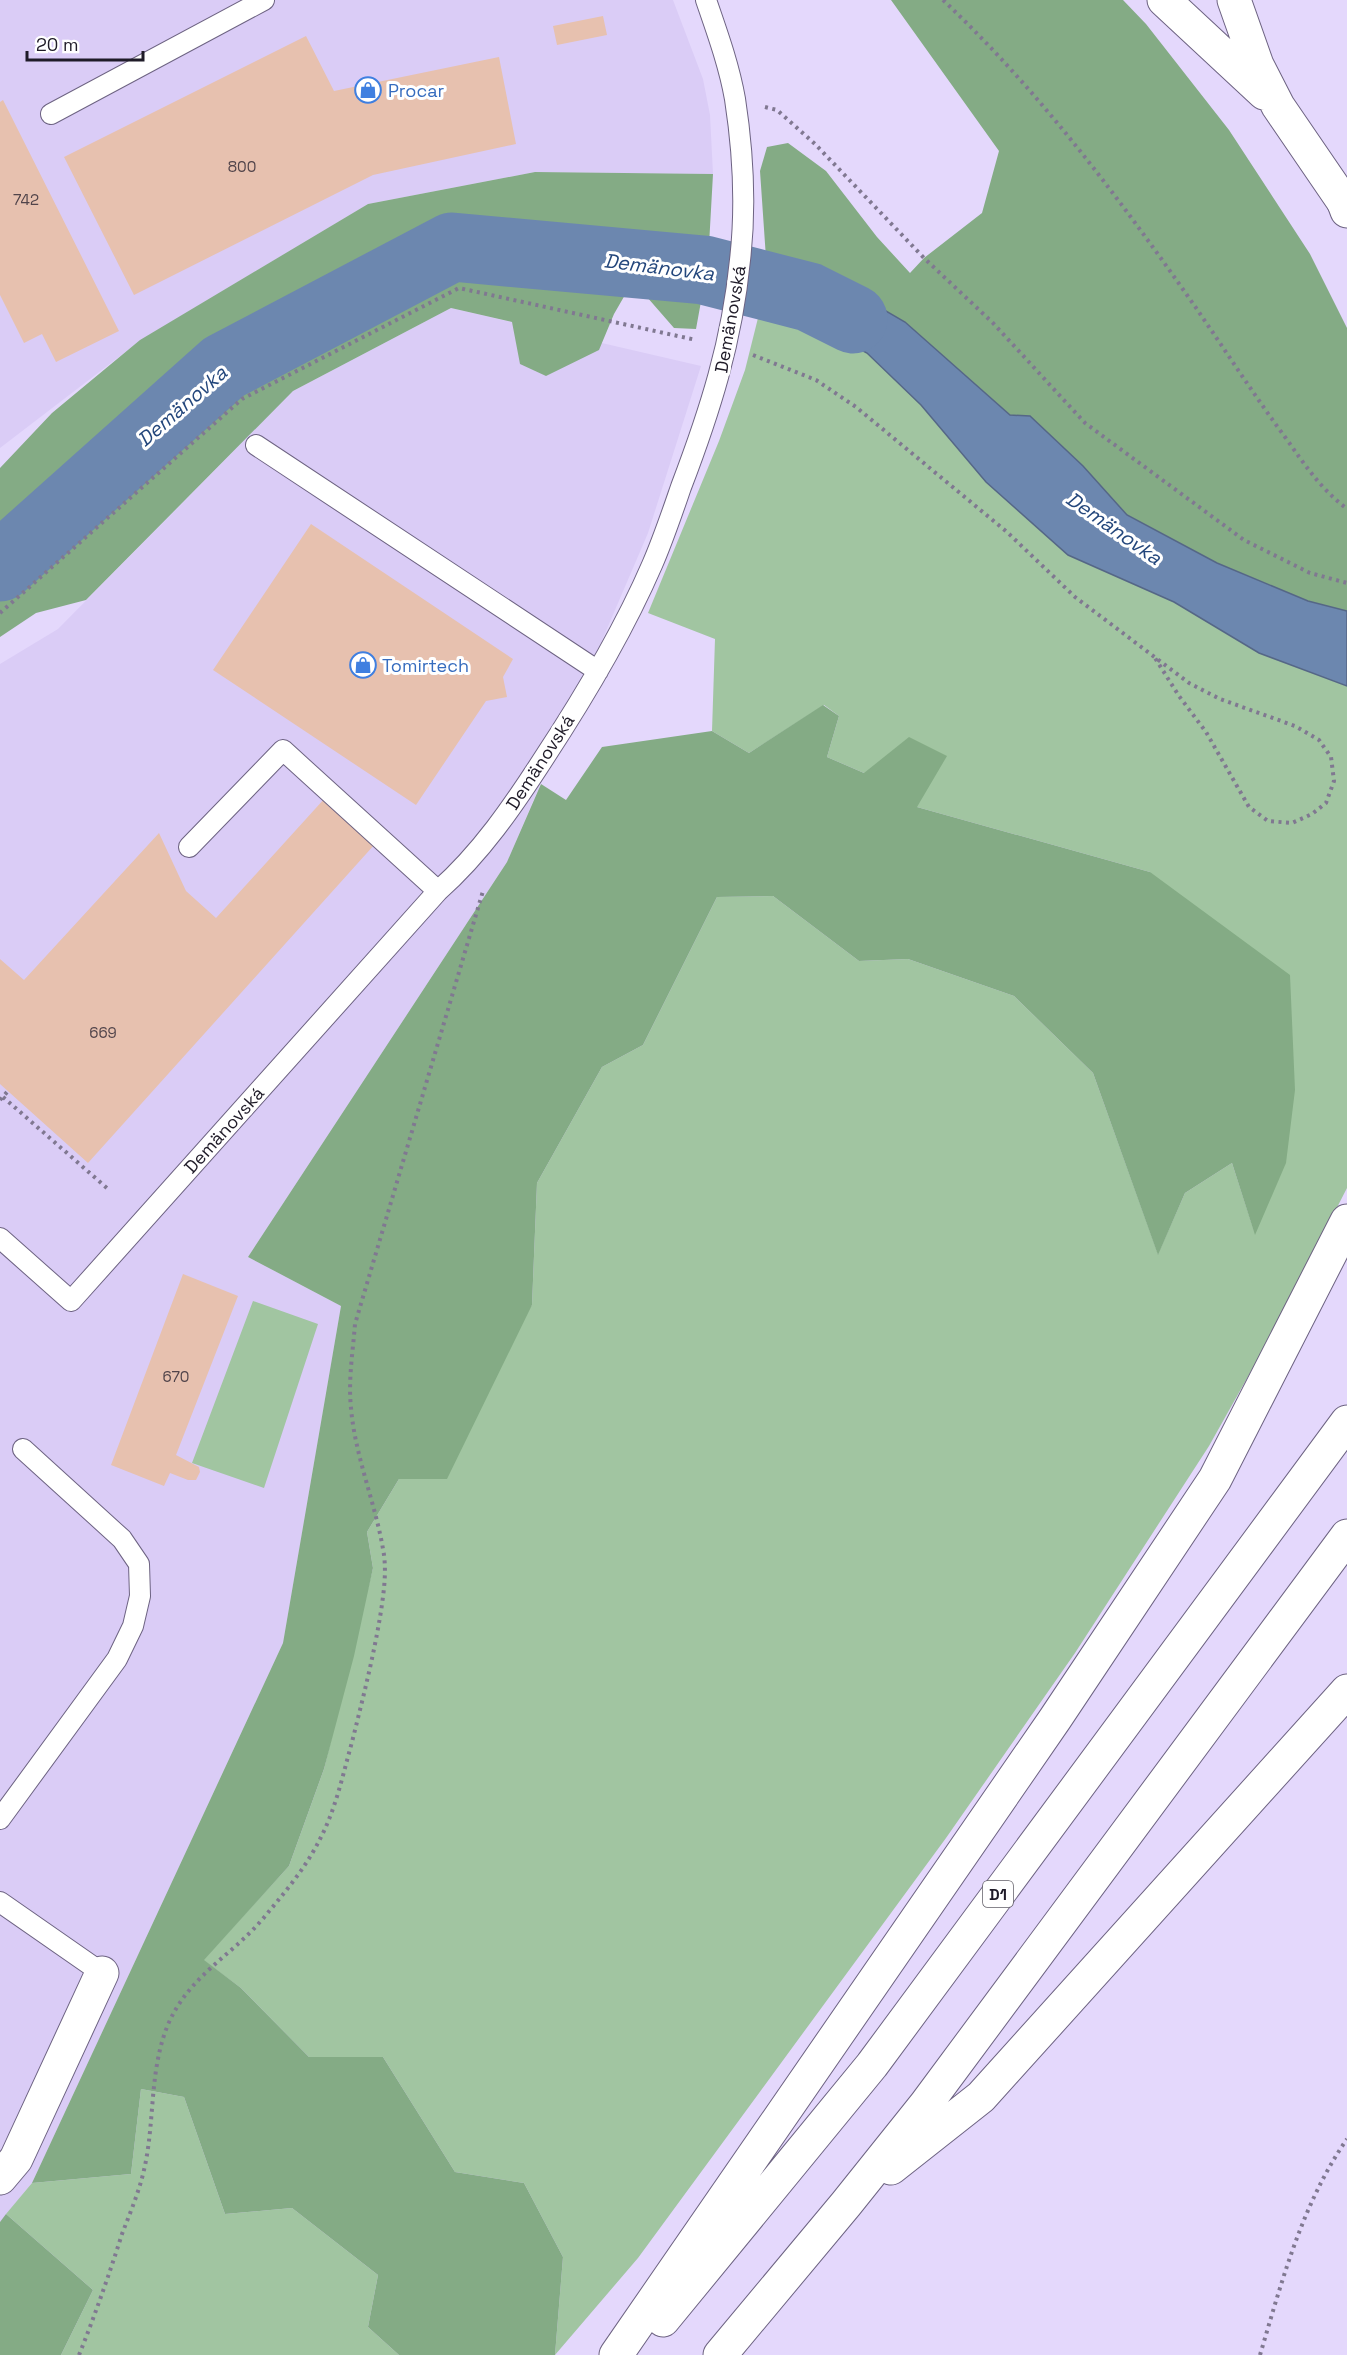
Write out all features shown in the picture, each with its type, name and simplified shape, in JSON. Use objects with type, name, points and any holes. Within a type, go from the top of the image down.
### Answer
[{"type":"main road","points":[[1164,0],[1278,106]]},
{"type":"main road","points":[[1234,0],[1257,65],[1278,106],[1346,207]]},
{"type":"main road","points":[[616,2355],[1055,1719],[1215,1479],[1347,1221]]},
{"type":"main road","name":"D1","points":[[634,2355],[872,2066],[1347,1422]]},
{"type":"main road","points":[[720,2355],[933,2095],[1347,1536]]},
{"type":"main road","points":[[846,2204],[981,2097],[1347,1691]]},
{"type":"main road","points":[[0,2178],[16,2159],[102,1973]]},
{"type":"lane","points":[[51,114],[264,0]]},
{"type":"lane","name":"Demänovská","points":[[0,1238],[71,1301],[438,891],[464,868],[514,804],[598,671],[652,564],[702,434],[721,375],[741,260],[741,176],[734,97],[720,42],[706,0]]},
{"type":"lane","points":[[256,445],[598,671]]},
{"type":"lane","points":[[189,848],[283,750],[438,891]]},
{"type":"lane","points":[[0,1819],[117,1659],[133,1626],[140,1596],[139,1564],[122,1539],[23,1449]]},
{"type":"lane","points":[[0,1902],[102,1973]]},
{"type":"path","points":[[943,0],[997,53],[1043,104],[1187,295],[1252,393],[1324,490],[1347,509]]},
{"type":"path","points":[[734,97],[777,110],[815,144],[924,258],[993,323],[1085,423],[1245,540],[1310,573],[1347,583]]},
{"type":"path","points":[[0,612],[242,399],[459,288],[728,339],[816,380],[856,407],[1007,532],[1075,597],[1189,683],[1220,699],[1295,726],[1319,740],[1331,757],[1334,781],[1326,803],[1312,814],[1292,823],[1268,821],[1249,807],[1206,732],[1179,696],[1155,658]]},
{"type":"path","points":[[79,2355],[143,2174],[150,2143],[154,2081],[159,2054],[168,2027],[198,1978],[238,1945],[261,1921],[306,1862],[321,1838],[332,1812],[343,1775],[372,1665],[385,1575],[383,1550],[351,1408],[350,1376],[355,1324],[485,885]]},
{"type":"path","points":[[8,1091],[1,1099],[108,1189]]},
{"type":"path","points":[[1260,2355],[1292,2249],[1315,2195],[1347,2139]]},
{"type":"shaded area","points":[[0,0],[673,0],[703,79],[710,115],[713,174],[535,172],[368,204],[141,340],[0,448]]},
{"type":"shaded area","points":[[451,308],[701,366],[648,533],[507,862],[248,1257],[341,1306],[283,1643],[32,2183],[0,2222],[0,664],[58,629],[293,391]]},
{"type":"green space","points":[[891,0],[1123,0],[1146,24],[1229,130],[1310,254],[1347,328],[1347,611],[1308,601],[1217,563],[1127,515],[1083,466],[1030,416],[1010,415],[905,322],[831,279],[766,258],[760,171],[767,147],[788,143],[826,171],[877,237],[910,273],[924,258],[982,213],[999,151]]},
{"type":"green space","points":[[535,172],[713,174],[708,263],[696,329],[674,328],[633,281],[614,314],[599,350],[546,376],[520,364],[512,322],[451,308],[293,391],[86,600],[36,613],[0,637],[0,468],[52,413],[140,340],[368,204]]},
{"type":"green space","points":[[760,310],[801,318],[867,353],[921,405],[986,482],[1068,555],[1174,602],[1259,653],[1347,686],[1347,1188],[1273,1332],[1209,1446],[1075,1653],[946,1838],[638,2258],[555,2355],[563,2257],[524,2183],[455,2172],[383,2057],[309,2057],[241,1988],[203,1960],[289,1866],[324,1769],[373,1568],[367,1532],[399,1479],[532,1305],[537,1183],[602,1067],[643,1045],[717,897],[773,896],[859,961],[908,959],[1014,996],[1093,1073],[1158,1254],[1185,1193],[1232,1163],[1255,1234],[1150,872],[917,807],[864,773],[827,757],[839,716],[824,705],[749,753],[712,731],[715,639],[648,613],[719,441],[745,370]]},
{"type":"green space","points":[[823,705],[839,716],[827,757],[864,773],[909,737],[947,756],[917,807],[1150,872],[1290,975],[1295,1090],[1286,1163],[1255,1235],[1232,1163],[1185,1193],[1158,1255],[1093,1073],[1014,996],[908,959],[859,961],[773,896],[717,897],[643,1045],[602,1067],[537,1183],[532,1305],[447,1479],[399,1479],[367,1532],[373,1568],[354,1656],[324,1769],[289,1866],[204,1960],[241,1988],[309,2057],[383,2057],[455,2172],[524,2183],[563,2257],[555,2355],[399,2355],[368,2327],[378,2275],[292,2208],[225,2214],[184,2097],[141,2089],[131,2174],[32,2183],[283,1643],[341,1306],[248,1257],[507,862],[541,784],[566,800],[602,747],[712,731],[749,753]]},
{"type":"green space","points":[[253,1301],[318,1324],[264,1488],[192,1463]]},
{"type":"green space","points":[[141,2089],[184,2097],[225,2214],[292,2208],[378,2275],[368,2327],[399,2355],[61,2355],[93,2290],[6,2214],[32,2183],[131,2174]]},
{"type":"green space","points":[[6,2214],[93,2290],[61,2355],[0,2355],[0,2222]]},
{"type":"water","points":[[766,258],[831,279],[905,322],[1010,415],[1030,416],[1083,466],[1127,515],[1217,563],[1308,601],[1347,611],[1347,686],[1259,653],[1174,602],[1068,555],[986,482],[921,405],[867,353],[801,318],[760,310]]},
{"type":"building","points":[[603,16],[607,35],[557,45],[553,26]]},
{"type":"building","points":[[306,36],[334,91],[499,57],[516,144],[373,175],[134,295],[64,157]]},
{"type":"building","points":[[3,100],[119,331],[56,362],[42,334],[24,343],[0,295],[0,102]]},
{"type":"building","name":"Tomirtech","points":[[311,524],[513,659],[503,677],[507,697],[486,701],[416,805],[213,670]]},
{"type":"building","points":[[325,798],[375,844],[88,1163],[0,1084],[0,959],[24,980],[159,833],[186,891],[216,918]]},
{"type":"building","points":[[183,1274],[238,1296],[176,1455],[199,1467],[200,1472],[196,1480],[188,1480],[170,1473],[164,1486],[111,1465]]},
{"type":"waterway","name":"Demänovka","points":[[0,567],[224,367],[452,247],[704,270],[809,297],[853,319]]},
{"type":"place","name":"Procar","points":[[368,90]]},
{"type":"place","name":"Tomirtech","points":[[363,665]]}]
